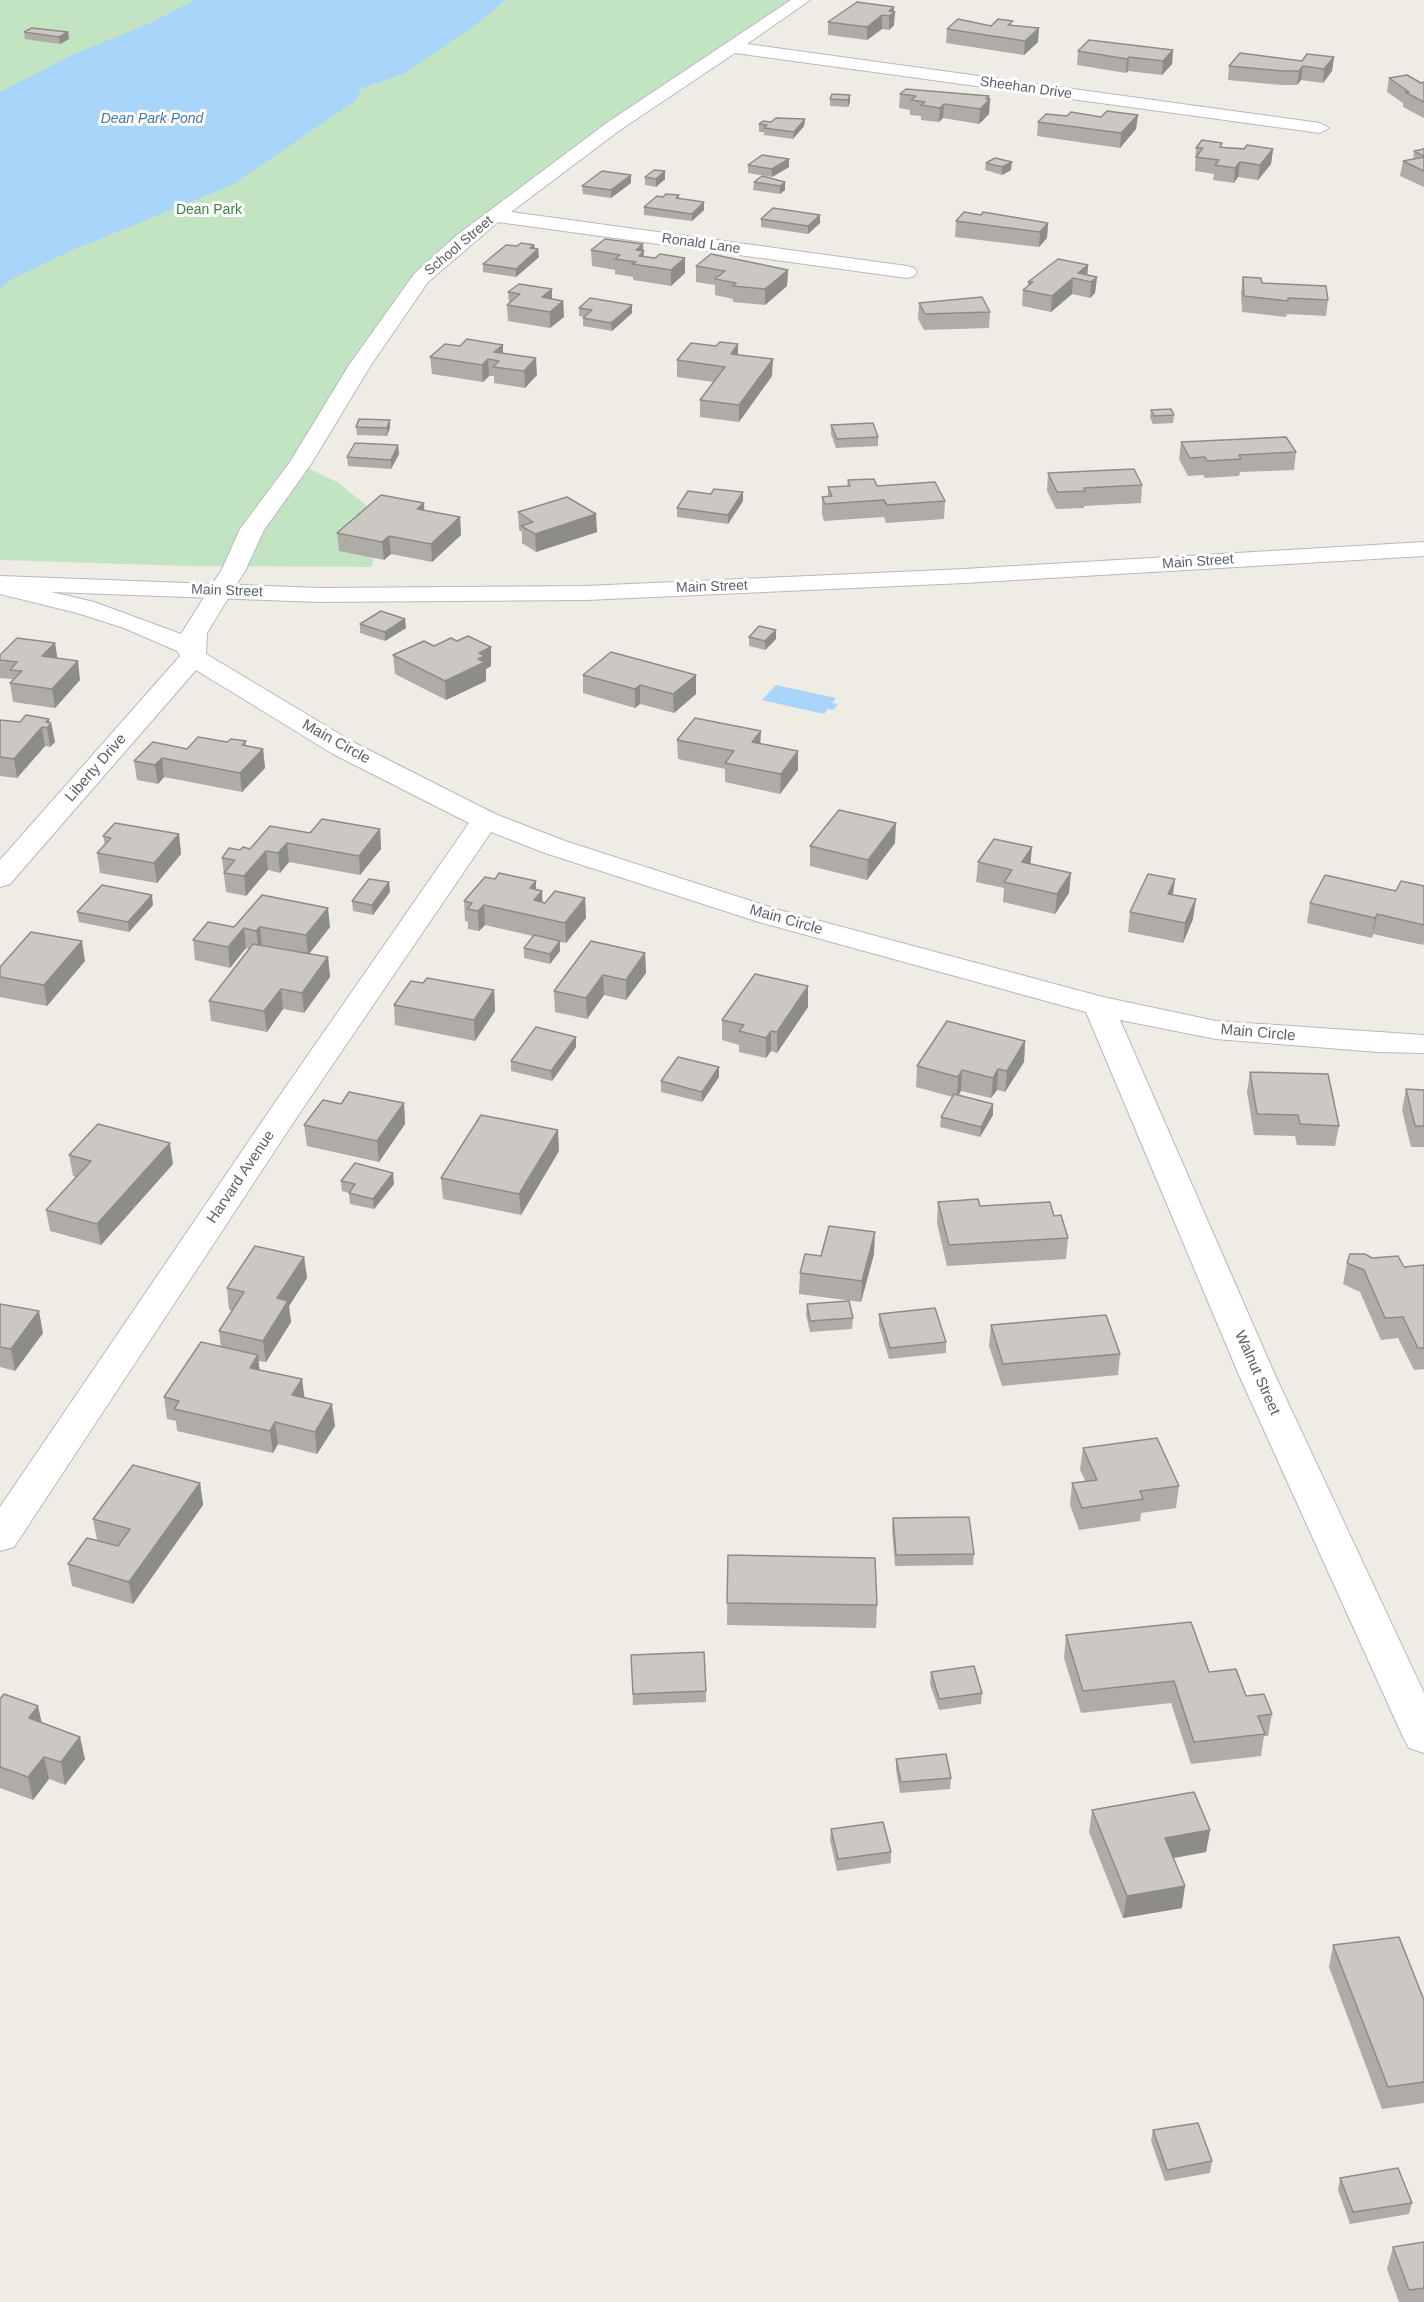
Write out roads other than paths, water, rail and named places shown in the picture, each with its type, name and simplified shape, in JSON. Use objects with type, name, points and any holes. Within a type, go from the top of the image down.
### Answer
[{"type":"street","name":"School Street","points":[[221,591],[252,529],[300,464],[360,365],[421,278],[495,216],[611,128],[802,0]]},
{"type":"street","name":"Sheehan Drive","points":[[731,47],[1320,128]]},
{"type":"street","name":"Ronald Lane","points":[[495,216],[907,272]]},
{"type":"street","name":"Main Street","points":[[0,583],[332,595],[586,593],[963,576],[1424,549]]},
{"type":"street","name":"Main Circle","points":[[0,587],[85,607],[133,623],[187,646],[193,657],[343,748],[485,820],[555,847],[769,916],[1100,1006],[1216,1030],[1378,1043],[1424,1044]]},
{"type":"street","points":[[193,657],[194,633],[221,591]]},
{"type":"street","name":"Liberty Drive","points":[[0,878],[193,657]]},
{"type":"street","name":"Harvard Avenue","points":[[0,1537],[285,1111],[485,820]]},
{"type":"street","name":"Walnut Street","points":[[1100,1006],[1257,1375],[1424,1737]]},
{"type":"water","name":"Dean Park Pond","points":[[194,0],[506,0],[474,26],[403,74],[362,88],[355,101],[232,185],[70,251],[12,279],[0,289],[0,92],[72,55],[155,21]]},
{"type":"water","points":[[776,685],[836,698],[832,703],[838,704],[833,710],[828,709],[824,714],[762,700]]},
{"type":"park label","name":"Dean Park","points":[[209,210]]}]
